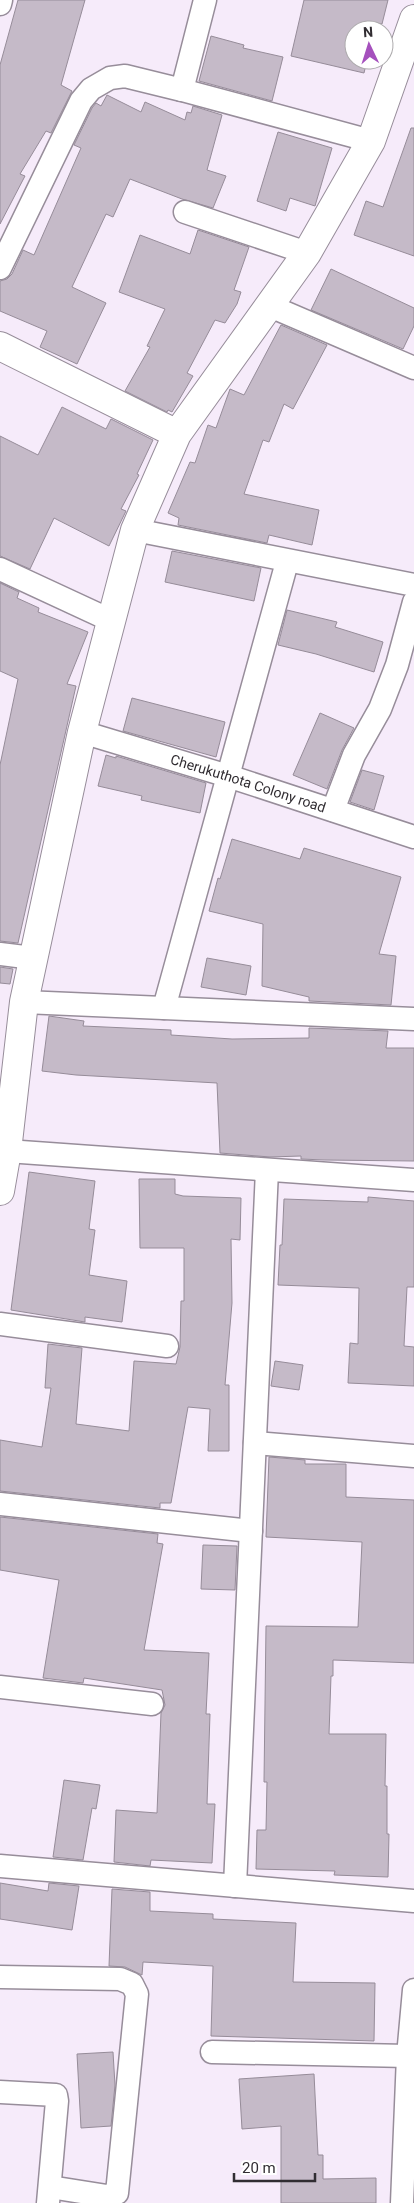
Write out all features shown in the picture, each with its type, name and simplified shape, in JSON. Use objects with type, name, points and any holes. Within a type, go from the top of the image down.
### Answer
[{"type":"street","points":[[0,4],[1,0]]},
{"type":"street","points":[[182,90],[205,0]]},
{"type":"street","points":[[0,1191],[7,1152],[24,1002],[82,732],[134,530],[177,434],[308,253],[371,141],[414,19]]},
{"type":"street","points":[[0,268],[81,102],[91,89],[110,78],[125,76],[371,141]]},
{"type":"street","points":[[184,212],[308,253]]},
{"type":"street","points":[[270,306],[414,368]]},
{"type":"street","points":[[0,346],[177,434]]},
{"type":"street","points":[[134,530],[287,562],[414,585]]},
{"type":"street","points":[[164,1008],[287,562]]},
{"type":"street","points":[[0,569],[110,620]]},
{"type":"street","points":[[333,810],[354,755],[383,700],[396,665],[414,602]]},
{"type":"street","name":"Cherukuthota Colony road","points":[[82,732],[228,776],[414,837]]},
{"type":"street","points":[[0,954],[33,958]]},
{"type":"street","points":[[24,1002],[414,1019]]},
{"type":"street","points":[[7,1152],[414,1180]]},
{"type":"street","points":[[235,1886],[267,1170]]},
{"type":"street","points":[[0,1324],[167,1346]]},
{"type":"street","points":[[255,1443],[414,1456]]},
{"type":"street","points":[[0,1504],[251,1531]]},
{"type":"street","points":[[0,1687],[152,1704]]},
{"type":"street","points":[[0,1866],[414,1901]]},
{"type":"street","points":[[0,1976],[120,1979],[132,1984],[137,1994],[118,2194],[107,2196],[49,2195],[56,2095],[0,2092]]},
{"type":"street","points":[[402,2203],[408,2056],[414,1990]]},
{"type":"street","points":[[212,2052],[408,2056]]},
{"type":"building","points":[[18,0],[85,0],[61,85],[72,91],[51,133],[46,131],[20,174],[25,176],[0,224],[0,65]]},
{"type":"building","points":[[304,0],[388,0],[383,20],[344,20],[344,68],[291,56]]},
{"type":"building","points":[[211,36],[244,45],[243,48],[283,57],[272,101],[199,81]]},
{"type":"building","points":[[351,70],[365,70],[364,73]]},
{"type":"building","points":[[107,95],[141,112],[145,102],[185,120],[187,112],[191,113],[193,106],[222,115],[207,170],[226,176],[213,208],[182,199],[130,179],[113,217],[106,214],[72,287],[106,303],[77,364],[40,347],[47,331],[0,311],[0,281],[7,279],[12,274],[23,250],[34,255],[81,148],[74,145],[92,108],[96,103],[101,106]]},
{"type":"building","points":[[411,128],[414,128],[414,256],[354,235],[366,201],[383,207]]},
{"type":"building","points":[[278,132],[332,148],[315,206],[290,198],[286,211],[257,201]]},
{"type":"building","points":[[198,230],[249,247],[234,290],[241,292],[237,304],[225,323],[215,320],[187,373],[193,376],[172,412],[168,410],[167,412],[125,391],[150,347],[147,346],[165,309],[119,292],[140,235],[190,254]]},
{"type":"building","points":[[331,269],[414,308],[414,326],[403,349],[311,310]]},
{"type":"building","points":[[281,325],[327,345],[293,409],[284,404],[269,442],[263,440],[244,494],[319,510],[312,545],[269,535],[267,543],[178,525],[179,518],[168,513],[190,462],[195,463],[208,425],[216,428],[230,389],[244,395]]},
{"type":"building","points":[[62,407],[106,429],[111,419],[153,440],[137,474],[139,475],[121,509],[126,511],[109,546],[54,518],[30,569],[0,556],[0,436],[38,455]]},
{"type":"building","points":[[172,551],[261,568],[254,601],[165,582]]},
{"type":"building","points":[[0,583],[19,592],[17,598],[39,608],[38,612],[88,632],[67,684],[76,686],[18,943],[0,941],[0,765],[18,679],[0,671]]},
{"type":"building","points":[[287,610],[337,622],[335,627],[383,642],[374,672],[316,654],[278,645]]},
{"type":"building","points":[[132,698],[225,722],[216,757],[123,731]]},
{"type":"building","points":[[320,713],[354,728],[342,750],[327,789],[293,775]]},
{"type":"building","points":[[106,755],[116,758],[116,756],[206,783],[200,813],[141,800],[142,796],[98,786]]},
{"type":"building","points":[[362,770],[384,776],[374,810],[350,802]]},
{"type":"building","points":[[232,839],[300,859],[304,848],[401,877],[379,954],[396,956],[391,1005],[309,1001],[309,997],[262,986],[263,924],[209,911]]},
{"type":"building","points":[[207,958],[251,966],[246,995],[201,987]]},
{"type":"building","points":[[0,967],[13,969],[10,984],[0,983]]},
{"type":"building","points":[[49,1016],[84,1021],[83,1026],[171,1030],[171,1035],[232,1039],[309,1038],[309,1028],[388,1031],[386,1048],[414,1048],[414,1161],[324,1160],[301,1159],[301,1156],[270,1157],[220,1153],[217,1083],[76,1075],[42,1071]]},
{"type":"building","points":[[29,1172],[95,1181],[89,1229],[95,1230],[89,1275],[127,1281],[122,1322],[85,1317],[85,1322],[11,1310]]},
{"type":"building","points":[[139,1179],[175,1179],[175,1194],[183,1196],[241,1198],[240,1240],[231,1239],[232,1303],[225,1385],[229,1385],[229,1451],[208,1451],[210,1409],[188,1407],[171,1503],[160,1503],[160,1508],[0,1491],[0,1440],[42,1447],[51,1388],[45,1388],[48,1344],[82,1348],[76,1424],[129,1431],[134,1361],[176,1364],[180,1347],[181,1301],[184,1301],[184,1248],[140,1248]]},
{"type":"building","points":[[368,1197],[414,1201],[414,1287],[407,1287],[404,1346],[414,1347],[414,1386],[348,1383],[350,1343],[358,1344],[359,1288],[278,1285],[284,1199],[368,1202]]},
{"type":"building","points":[[275,1361],[303,1365],[299,1390],[271,1386]]},
{"type":"building","points":[[269,1457],[305,1460],[305,1464],[346,1464],[346,1497],[414,1500],[414,1663],[333,1660],[333,1676],[331,1676],[329,1734],[386,1734],[385,1786],[387,1786],[387,1834],[389,1834],[388,1877],[334,1875],[335,1871],[256,1869],[257,1830],[266,1830],[267,1782],[264,1782],[266,1626],[358,1627],[362,1542],[266,1537]]},
{"type":"building","points":[[0,1517],[158,1534],[157,1543],[163,1544],[144,1650],[209,1653],[206,1714],[210,1714],[207,1804],[215,1804],[212,1863],[151,1860],[150,1866],[114,1862],[116,1810],[157,1813],[161,1713],[165,1705],[162,1690],[84,1678],[83,1683],[43,1678],[59,1580],[0,1570]]},
{"type":"building","points":[[203,1545],[237,1546],[235,1590],[201,1589]]},
{"type":"building","points":[[64,1780],[100,1785],[96,1809],[92,1808],[83,1860],[53,1857]]},
{"type":"building","points":[[0,1883],[48,1891],[49,1883],[79,1886],[72,1930],[0,1919]]},
{"type":"building","points":[[112,1889],[150,1892],[150,1911],[213,1914],[213,1919],[296,1923],[293,1982],[375,1983],[374,2041],[211,2036],[213,1966],[143,1962],[142,1975],[125,1967],[109,1966]]},
{"type":"building","points":[[113,2052],[115,2085],[111,2126],[81,2128],[77,2054]]},
{"type":"building","points":[[314,2074],[318,2155],[323,2155],[323,2179],[376,2178],[376,2203],[281,2203],[281,2126],[242,2129],[239,2079]]}]
